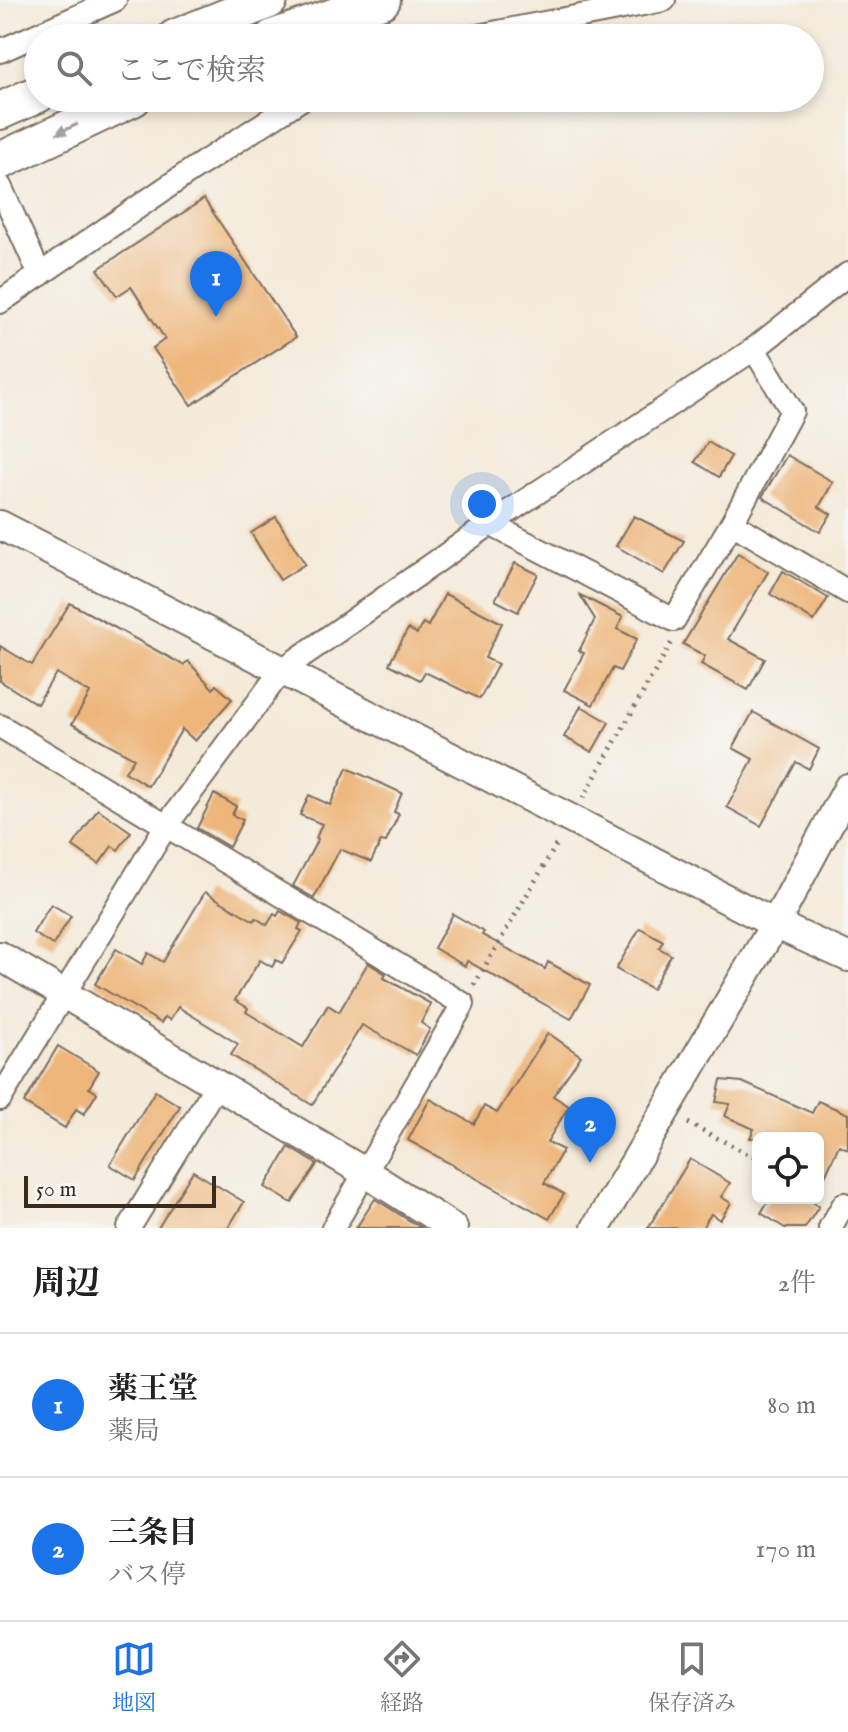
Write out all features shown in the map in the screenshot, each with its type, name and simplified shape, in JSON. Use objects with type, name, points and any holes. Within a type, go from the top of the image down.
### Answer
[{"type":"highway","points":[[210,24],[269,0]]},
{"type":"highway","points":[[313,24],[382,0]]},
{"type":"highway","points":[[0,111],[24,100]]},
{"type":"highway","points":[[0,161],[103,112]]},
{"type":"street","points":[[61,24],[115,0]]},
{"type":"street","points":[[540,24],[664,0]]},
{"type":"street","points":[[0,51],[24,40]]},
{"type":"street","points":[[0,302],[281,112]]},
{"type":"street","points":[[0,186],[40,275]]},
{"type":"street","points":[[0,1099],[166,826],[282,670],[490,524],[754,349],[848,274]]},
{"type":"street","points":[[490,524],[674,620],[732,523],[792,411],[754,349]]},
{"type":"street","points":[[732,523],[848,592]]},
{"type":"street","points":[[0,525],[775,924],[848,957]]},
{"type":"street","points":[[2,731],[463,1004],[333,1228]]},
{"type":"street","points":[[596,1228],[775,924],[848,788]]},
{"type":"street","points":[[0,956],[453,1228]]},
{"type":"street","points":[[129,1228],[217,1084]]},
{"type":"street","points":[[830,1228],[844,1204],[848,1206]]},
{"type":"path","points":[[666,1111],[752,1156]]},
{"type":"building","points":[[204,199],[296,337],[191,405],[153,348],[165,339],[131,287],[117,296],[98,269]]},
{"type":"building","points":[[708,442],[731,456],[719,477],[695,462]]},
{"type":"building","points":[[787,455],[833,482],[819,507],[831,514],[820,532],[762,497]]},
{"type":"building","points":[[634,516],[684,541],[664,574],[616,546]]},
{"type":"building","points":[[276,517],[305,564],[280,580],[251,533]]},
{"type":"building","points":[[738,553],[768,572],[728,639],[765,659],[748,690],[701,664],[705,656],[683,644]]},
{"type":"building","points":[[515,563],[538,574],[518,612],[495,600]]},
{"type":"building","points":[[783,571],[828,598],[814,621],[770,594]]},
{"type":"building","points":[[445,594],[502,623],[485,658],[498,664],[480,699],[425,672],[420,680],[389,664],[408,629],[417,634],[423,623],[428,626]]},
{"type":"building","points":[[580,595],[623,617],[617,629],[637,639],[620,671],[613,668],[593,705],[564,690],[584,653],[579,651],[595,619]]},
{"type":"building","points":[[70,603],[183,665],[188,661],[213,689],[216,685],[232,699],[195,741],[182,729],[148,786],[125,772],[134,758],[72,724],[90,693],[56,673],[37,704],[0,681],[0,646],[32,665]]},
{"type":"building","points":[[581,706],[609,722],[592,752],[564,737]]},
{"type":"building","points":[[753,712],[819,749],[809,769],[796,762],[761,826],[727,807],[753,759],[733,748]]},
{"type":"building","points":[[347,768],[402,793],[394,812],[399,814],[386,842],[381,841],[371,862],[340,849],[314,898],[293,886],[318,839],[322,824],[300,815],[309,795],[330,805]]},
{"type":"building","points":[[214,794],[236,806],[232,815],[243,820],[229,847],[197,828]]},
{"type":"building","points":[[98,809],[131,832],[118,850],[112,846],[99,864],[73,846]]},
{"type":"building","points":[[205,892],[254,921],[256,918],[267,925],[280,911],[301,923],[298,929],[302,931],[282,963],[276,960],[272,967],[260,960],[235,1000],[248,1008],[246,1012],[303,1047],[328,1005],[339,1012],[368,963],[386,974],[384,978],[431,1004],[421,1023],[430,1029],[416,1055],[362,1025],[312,1105],[231,1055],[238,1044],[178,1007],[170,1020],[165,1017],[161,1023],[95,984],[116,949],[142,964],[148,953],[163,962]]},
{"type":"building","points":[[51,904],[71,916],[53,945],[33,933]]},
{"type":"building","points":[[453,914],[484,932],[482,935],[545,969],[548,962],[590,985],[571,1019],[467,961],[465,966],[434,948]]},
{"type":"building","points":[[640,928],[663,941],[659,948],[671,955],[652,989],[616,969]]},
{"type":"building","points":[[548,1033],[581,1056],[553,1096],[569,1106],[547,1142],[563,1150],[544,1183],[564,1194],[549,1219],[408,1140],[430,1099],[474,1124],[484,1106],[497,1113]]},
{"type":"building","points":[[58,1046],[99,1071],[89,1088],[97,1093],[84,1114],[76,1109],[65,1128],[24,1103]]},
{"type":"building","points":[[721,1080],[742,1082],[812,1113],[818,1101],[848,1114],[848,1149],[839,1145],[824,1178],[824,1132],[753,1132],[754,1129],[725,1116],[730,1104],[716,1102]]},
{"type":"building","points":[[155,1091],[180,1106],[135,1180],[110,1165]]},
{"type":"building","points":[[289,1147],[317,1164],[292,1203],[265,1187]]},
{"type":"building","points":[[690,1159],[730,1183],[721,1197],[731,1203],[720,1220],[711,1214],[702,1228],[648,1228]]},
{"type":"building","points":[[193,1171],[244,1202],[228,1228],[158,1228]]},
{"type":"building","points":[[375,1199],[421,1228],[356,1228]]},
{"type":"building","points":[[766,1204],[819,1206],[805,1228],[785,1228],[761,1213]]},
{"type":"place","name":"薬王堂","points":[[216,317]]},
{"type":"place","name":"三条目","points":[[590,1163]]}]
